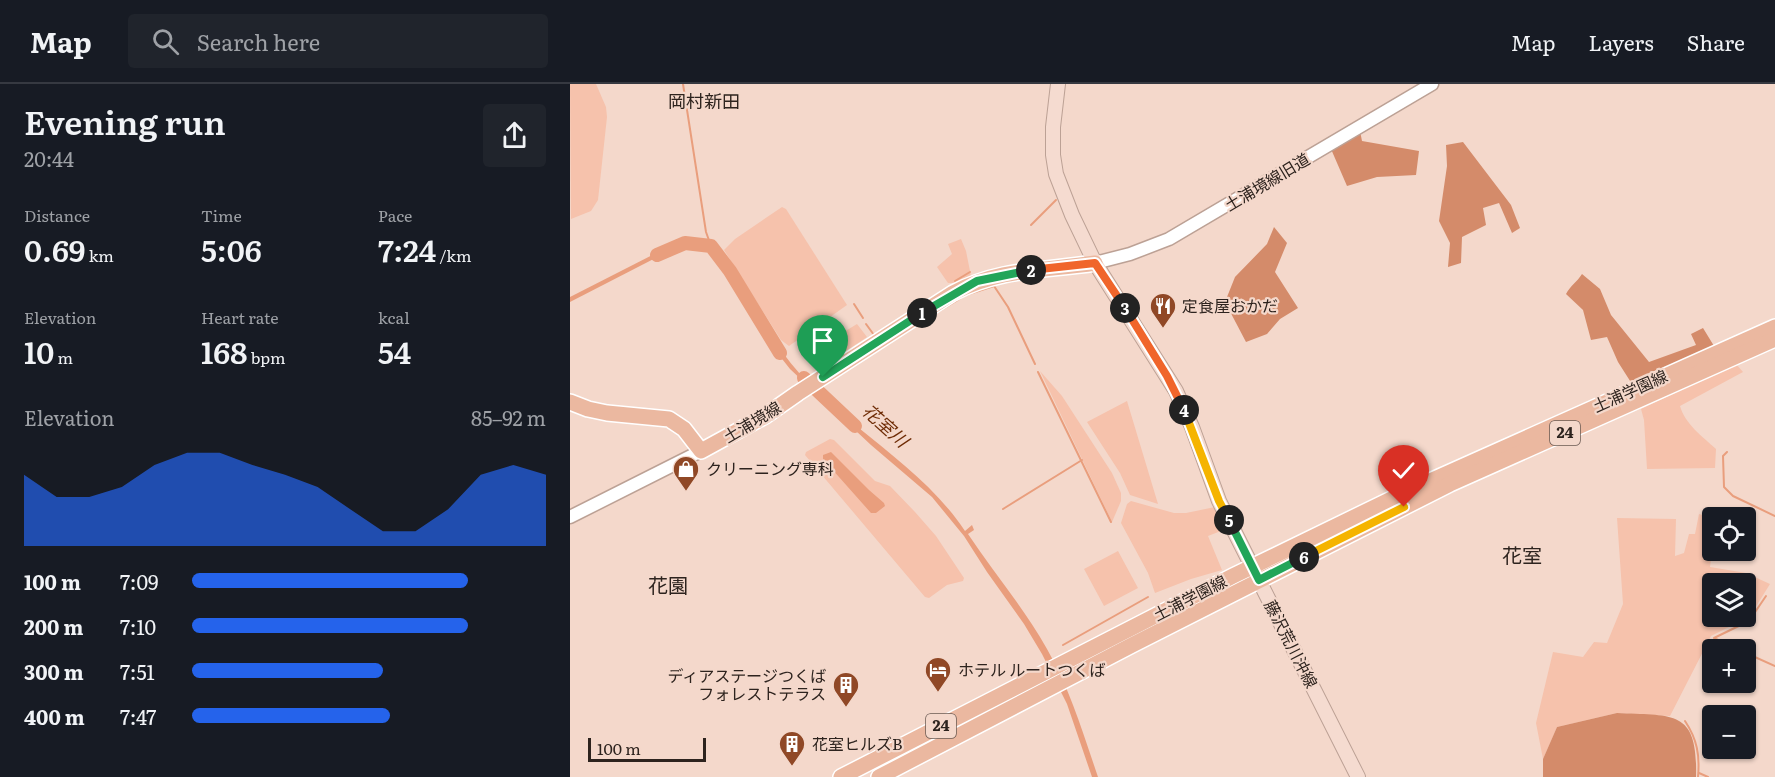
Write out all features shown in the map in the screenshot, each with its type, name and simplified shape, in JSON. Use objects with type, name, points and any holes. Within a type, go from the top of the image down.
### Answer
[{"type":"main road","name":"藤沢荒川沖線","points":[[1058,84],[1053,127],[1054,165],[1064,196],[1095,263],[1176,391],[1219,501],[1358,777]]},
{"type":"main road","name":"土浦境線","points":[[700,451],[755,422],[953,293],[977,281],[1010,273],[1095,263]]},
{"type":"main road","name":"土浦学園線","points":[[879,777],[1071,677],[1255,574],[1437,477],[1775,327]]},
{"type":"main road","name":"土浦学園線","points":[[841,777],[1064,663],[1450,484],[1775,339]]},
{"type":"main road","points":[[570,402],[597,411],[669,419],[688,433],[700,451]]},
{"type":"street","name":"土浦境線旧道","points":[[1095,263],[1130,254],[1169,239],[1432,84]]},
{"type":"street","points":[[570,517],[700,451]]},
{"type":"shaded area","points":[[570,84],[596,84],[606,107],[607,117],[598,200],[591,211],[571,219]]},
{"type":"shaded area","points":[[1360,131],[1362,141],[1419,151],[1416,175],[1377,177],[1347,186],[1331,149]]},
{"type":"shaded area","points":[[1463,142],[1511,205],[1520,228],[1512,233],[1499,203],[1483,208],[1486,225],[1462,237],[1461,263],[1448,267],[1450,243],[1439,221],[1447,166],[1446,145]]},
{"type":"shaded area","points":[[782,207],[786,209],[847,305],[789,346],[781,340],[724,250],[735,239]]},
{"type":"shaded area","points":[[1274,227],[1287,243],[1275,272],[1298,308],[1280,319],[1267,334],[1246,342],[1225,302],[1235,277],[1267,244]]},
{"type":"shaded area","points":[[961,239],[971,276],[959,283],[948,283],[937,267],[952,254],[948,244]]},
{"type":"shaded area","points":[[672,245],[673,249],[570,302],[570,297]]},
{"type":"shaded area","points":[[1582,274],[1600,289],[1611,315],[1649,362],[1696,345],[1691,334],[1703,328],[1714,346],[1632,384],[1618,362],[1607,337],[1591,340],[1583,310],[1566,294]]},
{"type":"shaded area","points":[[857,324],[867,337],[822,367],[811,352]]},
{"type":"shaded area","points":[[773,338],[793,366],[816,391],[920,479],[965,531],[972,525],[974,530],[968,534],[1029,619],[1063,680],[1098,777],[1092,777],[1067,704],[1042,654],[964,536],[932,497],[871,445],[790,369],[768,341]]},
{"type":"shaded area","points":[[1736,364],[1743,372],[1680,406],[1690,424],[1716,449],[1715,468],[1647,469],[1644,420],[1641,409]]},
{"type":"shaded area","points":[[1040,371],[1062,396],[1112,473],[1121,493],[1121,501],[1112,522]]},
{"type":"shaded area","points":[[1127,401],[1158,504],[1130,495],[1120,473],[1087,422]]},
{"type":"shaded area","points":[[830,439],[834,440],[875,481],[890,486],[915,512],[936,536],[964,578],[963,581],[947,585],[929,598],[925,597],[805,455],[806,452]]},
{"type":"shaded area","points":[[831,452],[885,506],[876,513],[871,513],[823,459],[823,455]]},
{"type":"shaded area","points":[[1131,501],[1174,513],[1215,507],[1226,529],[1208,536],[1222,570],[1155,593],[1148,573],[1121,523],[1127,504]]},
{"type":"shaded area","points":[[1699,514],[1702,515],[1702,561],[1711,561],[1710,567],[1746,573],[1702,573],[1702,627],[1729,627],[1709,639],[1702,639],[1702,654],[1670,716],[1617,713],[1557,727],[1543,759],[1536,723],[1553,652],[1583,657],[1594,642],[1607,643],[1623,604],[1617,518],[1676,519],[1675,556],[1684,553],[1689,534],[1695,534]]},
{"type":"shaded area","points":[[1118,551],[1138,588],[1104,606],[1084,569]]},
{"type":"shaded area","points":[[1756,578],[1770,584],[1756,606]]},
{"type":"shaded area","points":[[1617,713],[1654,715],[1679,721],[1687,728],[1693,739],[1696,777],[1543,777],[1543,759],[1557,727]]},
{"type":"waterway","points":[[683,84],[706,232],[711,246]]},
{"type":"waterway","points":[[1031,225],[1056,200]]},
{"type":"waterway","name":"花室川","points":[[657,255],[685,243],[711,246],[730,271],[780,353]]},
{"type":"waterway","points":[[955,281],[970,272]]},
{"type":"waterway","points":[[910,329],[966,295],[994,286],[1008,307],[1035,364]]},
{"type":"waterway","points":[[854,304],[863,318]]},
{"type":"waterway","points":[[866,324],[874,335]]},
{"type":"waterway","points":[[1038,372],[1111,522]]},
{"type":"waterway","name":"花室川","points":[[804,378],[855,426]]},
{"type":"waterway","points":[[1727,452],[1723,456],[1724,487],[1733,496],[1775,516]]},
{"type":"waterway","points":[[1003,509],[1082,460]]},
{"type":"waterway","points":[[1716,639],[1714,638],[1749,621],[1766,596]]},
{"type":"waterway","points":[[1063,645],[1148,597]]},
{"type":"waterway","points":[[1756,657],[1775,666]]},
{"type":"waterway","points":[[1685,721],[1697,748],[1698,777]]},
{"type":"waterway","points":[[1699,773],[1708,777]]},
{"type":"place","name":"定食屋おかだ","points":[[1163,329]]},
{"type":"place","name":"クリーニング専科","points":[[686,492]]},
{"type":"place","name":"ホテル ルートつくば","points":[[938,693]]},
{"type":"place","name":"ディアステージつくば フォレストテラス","points":[[846,708]]},
{"type":"place","name":"花室ヒルズB","points":[[792,767]]},
{"type":"district","name":"岡村新田","points":[[704,102]]},
{"type":"district","name":"花室","points":[[1522,556]]},
{"type":"district","name":"花園","points":[[668,586]]},
{"type":"route","points":[[823,377],[953,293],[977,281],[1010,273],[1095,263],[1176,391],[1219,501],[1259,580],[1404,507]]}]
